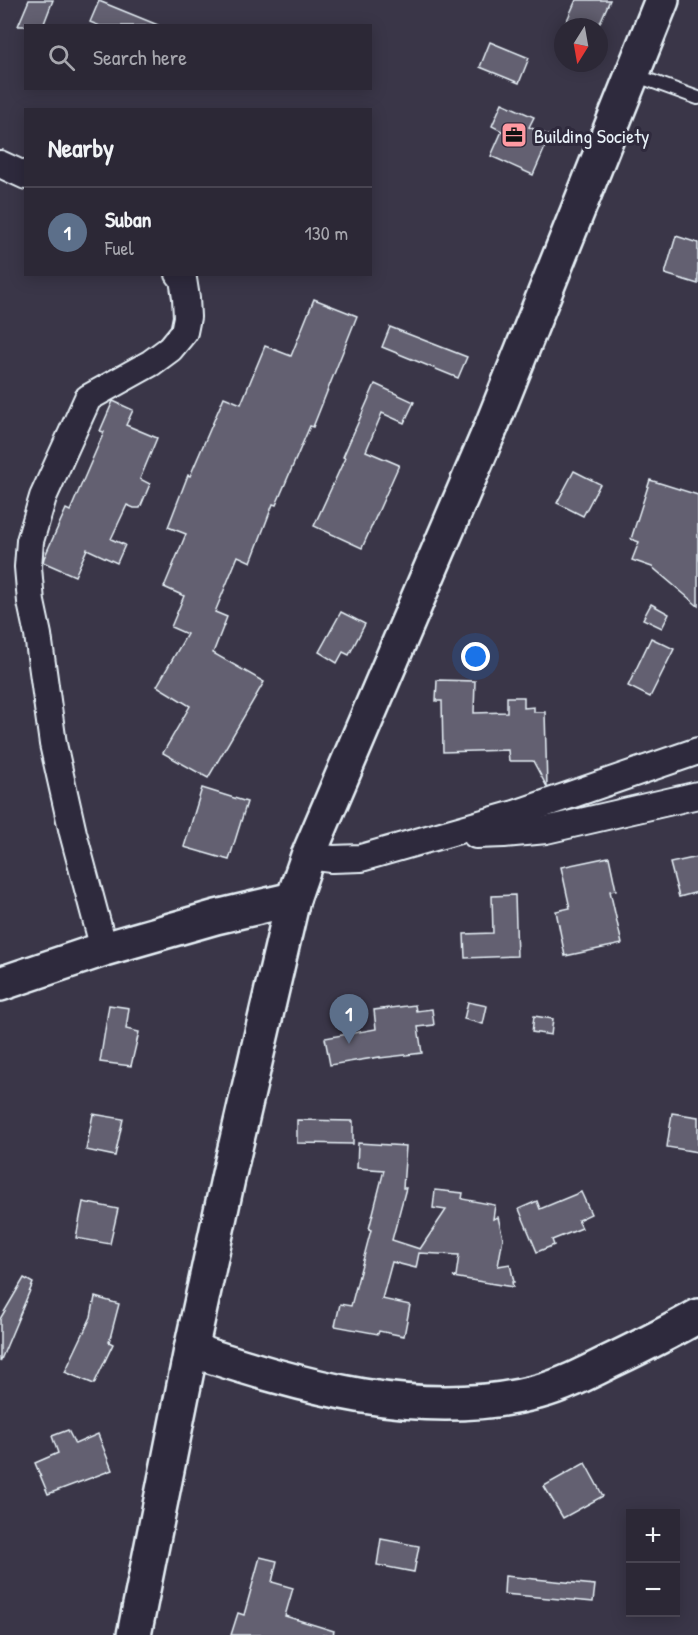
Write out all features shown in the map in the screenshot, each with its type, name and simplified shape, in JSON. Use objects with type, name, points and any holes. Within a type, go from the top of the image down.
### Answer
[{"type":"main road","points":[[134,1635],[190,1350],[293,899],[308,856],[492,425],[662,0]]},
{"type":"main road","points":[[0,984],[104,949],[216,917],[293,899]]},
{"type":"main road","points":[[190,1350],[313,1386],[356,1395],[434,1404],[483,1402],[538,1392],[580,1377],[666,1335],[698,1316]]},
{"type":"street","points":[[0,164],[24,175]]},
{"type":"street","points":[[104,949],[73,832],[53,744],[38,635],[31,602],[28,567],[30,541],[43,497],[88,398],[151,363],[170,349],[184,332],[187,317],[186,298],[181,276]]},
{"type":"street","points":[[308,856],[332,859],[361,858],[515,814],[698,751]]},
{"type":"street","points":[[452,832],[479,836],[546,830],[698,795]]},
{"type":"lane","points":[[631,74],[698,98]]},
{"type":"building","points":[[29,0],[53,0],[44,24],[18,26]]},
{"type":"building","points":[[576,0],[610,0],[602,18],[568,18]]},
{"type":"building","points":[[99,1],[156,24],[95,24],[90,22]]},
{"type":"building","points":[[490,42],[529,58],[519,83],[480,67]]},
{"type":"building","points":[[502,103],[534,117],[529,127],[550,136],[533,175],[491,156],[502,131],[492,126]]},
{"type":"building","points":[[676,236],[698,243],[698,284],[665,274]]},
{"type":"building","points":[[314,299],[357,316],[313,427],[310,426],[276,505],[273,504],[251,562],[238,556],[215,612],[227,617],[213,653],[264,682],[208,778],[163,753],[190,706],[157,686],[187,634],[171,627],[184,596],[164,587],[186,534],[168,527],[188,475],[190,476],[224,397],[241,404],[265,346],[291,356]]},
{"type":"building","points":[[390,327],[467,357],[458,378],[382,347]]},
{"type":"building","points":[[375,384],[414,402],[404,423],[382,413],[366,451],[399,465],[362,548],[314,526]]},
{"type":"building","points":[[113,401],[133,410],[126,425],[157,438],[140,479],[150,484],[140,508],[127,505],[111,539],[125,545],[117,563],[87,549],[75,576],[43,562],[66,509],[70,511],[104,432],[100,431]]},
{"type":"building","points":[[574,471],[600,484],[583,516],[557,503]]},
{"type":"building","points":[[650,480],[698,495],[698,606],[652,567],[632,560],[639,542],[631,539]]},
{"type":"building","points":[[651,604],[669,614],[662,628],[643,619]]},
{"type":"building","points":[[341,612],[365,624],[349,655],[343,652],[337,663],[319,652]]},
{"type":"building","points":[[651,638],[674,649],[650,697],[628,686]]},
{"type":"building","points":[[437,680],[475,681],[474,713],[507,712],[507,697],[524,697],[524,708],[534,707],[534,712],[545,712],[547,787],[533,761],[509,761],[508,750],[443,752],[442,701],[436,701]]},
{"type":"building","points":[[202,788],[247,802],[229,860],[184,847]]},
{"type":"building","points":[[609,857],[616,890],[610,891],[622,944],[565,956],[556,911],[570,908],[561,867]]},
{"type":"building","points":[[698,857],[698,892],[679,897],[670,863]]},
{"type":"building","points":[[515,895],[517,956],[465,958],[464,934],[493,933],[492,896]]},
{"type":"building","points":[[468,1002],[487,1006],[483,1024],[464,1019]]},
{"type":"building","points":[[109,1005],[129,1008],[126,1029],[139,1032],[131,1066],[100,1062]]},
{"type":"building","points":[[415,1005],[416,1011],[432,1009],[434,1025],[418,1027],[422,1053],[330,1065],[325,1038],[376,1029],[374,1010]]},
{"type":"building","points":[[534,1016],[553,1019],[551,1035],[532,1032]]},
{"type":"building","points":[[672,1113],[698,1117],[698,1152],[667,1147]]},
{"type":"building","points":[[93,1114],[123,1119],[115,1156],[86,1150]]},
{"type":"building","points":[[297,1120],[353,1121],[353,1144],[297,1143]]},
{"type":"building","points":[[358,1143],[406,1146],[403,1188],[406,1188],[392,1240],[420,1249],[446,1210],[433,1208],[435,1190],[463,1193],[462,1199],[495,1205],[493,1219],[498,1217],[503,1238],[498,1266],[510,1264],[513,1287],[453,1277],[456,1276],[459,1255],[419,1253],[416,1268],[392,1262],[382,1299],[410,1305],[404,1336],[335,1326],[340,1304],[351,1306],[384,1170],[357,1168]]},
{"type":"building","points":[[581,1192],[591,1214],[578,1220],[582,1228],[552,1240],[554,1245],[537,1252],[519,1209],[537,1201],[540,1209]]},
{"type":"building","points":[[83,1202],[118,1209],[110,1244],[76,1238]]},
{"type":"building","points":[[24,1278],[33,1283],[0,1362],[0,1319]]},
{"type":"building","points":[[95,1297],[119,1304],[109,1342],[113,1344],[94,1384],[65,1372],[91,1317]]},
{"type":"building","points":[[68,1430],[75,1444],[98,1434],[112,1470],[48,1494],[35,1463],[58,1453],[52,1436]]},
{"type":"building","points":[[585,1463],[603,1496],[563,1518],[544,1486]]},
{"type":"building","points":[[381,1539],[419,1546],[414,1572],[377,1565]]},
{"type":"building","points":[[260,1557],[277,1561],[272,1582],[293,1588],[285,1616],[334,1631],[333,1635],[231,1635],[238,1613],[244,1615]]},
{"type":"building","points":[[505,1576],[595,1585],[593,1602],[504,1594]]},
{"type":"place","name":"Building Society","points":[[514,135]]},
{"type":"place","name":"Suban","points":[[349,1044]]}]
